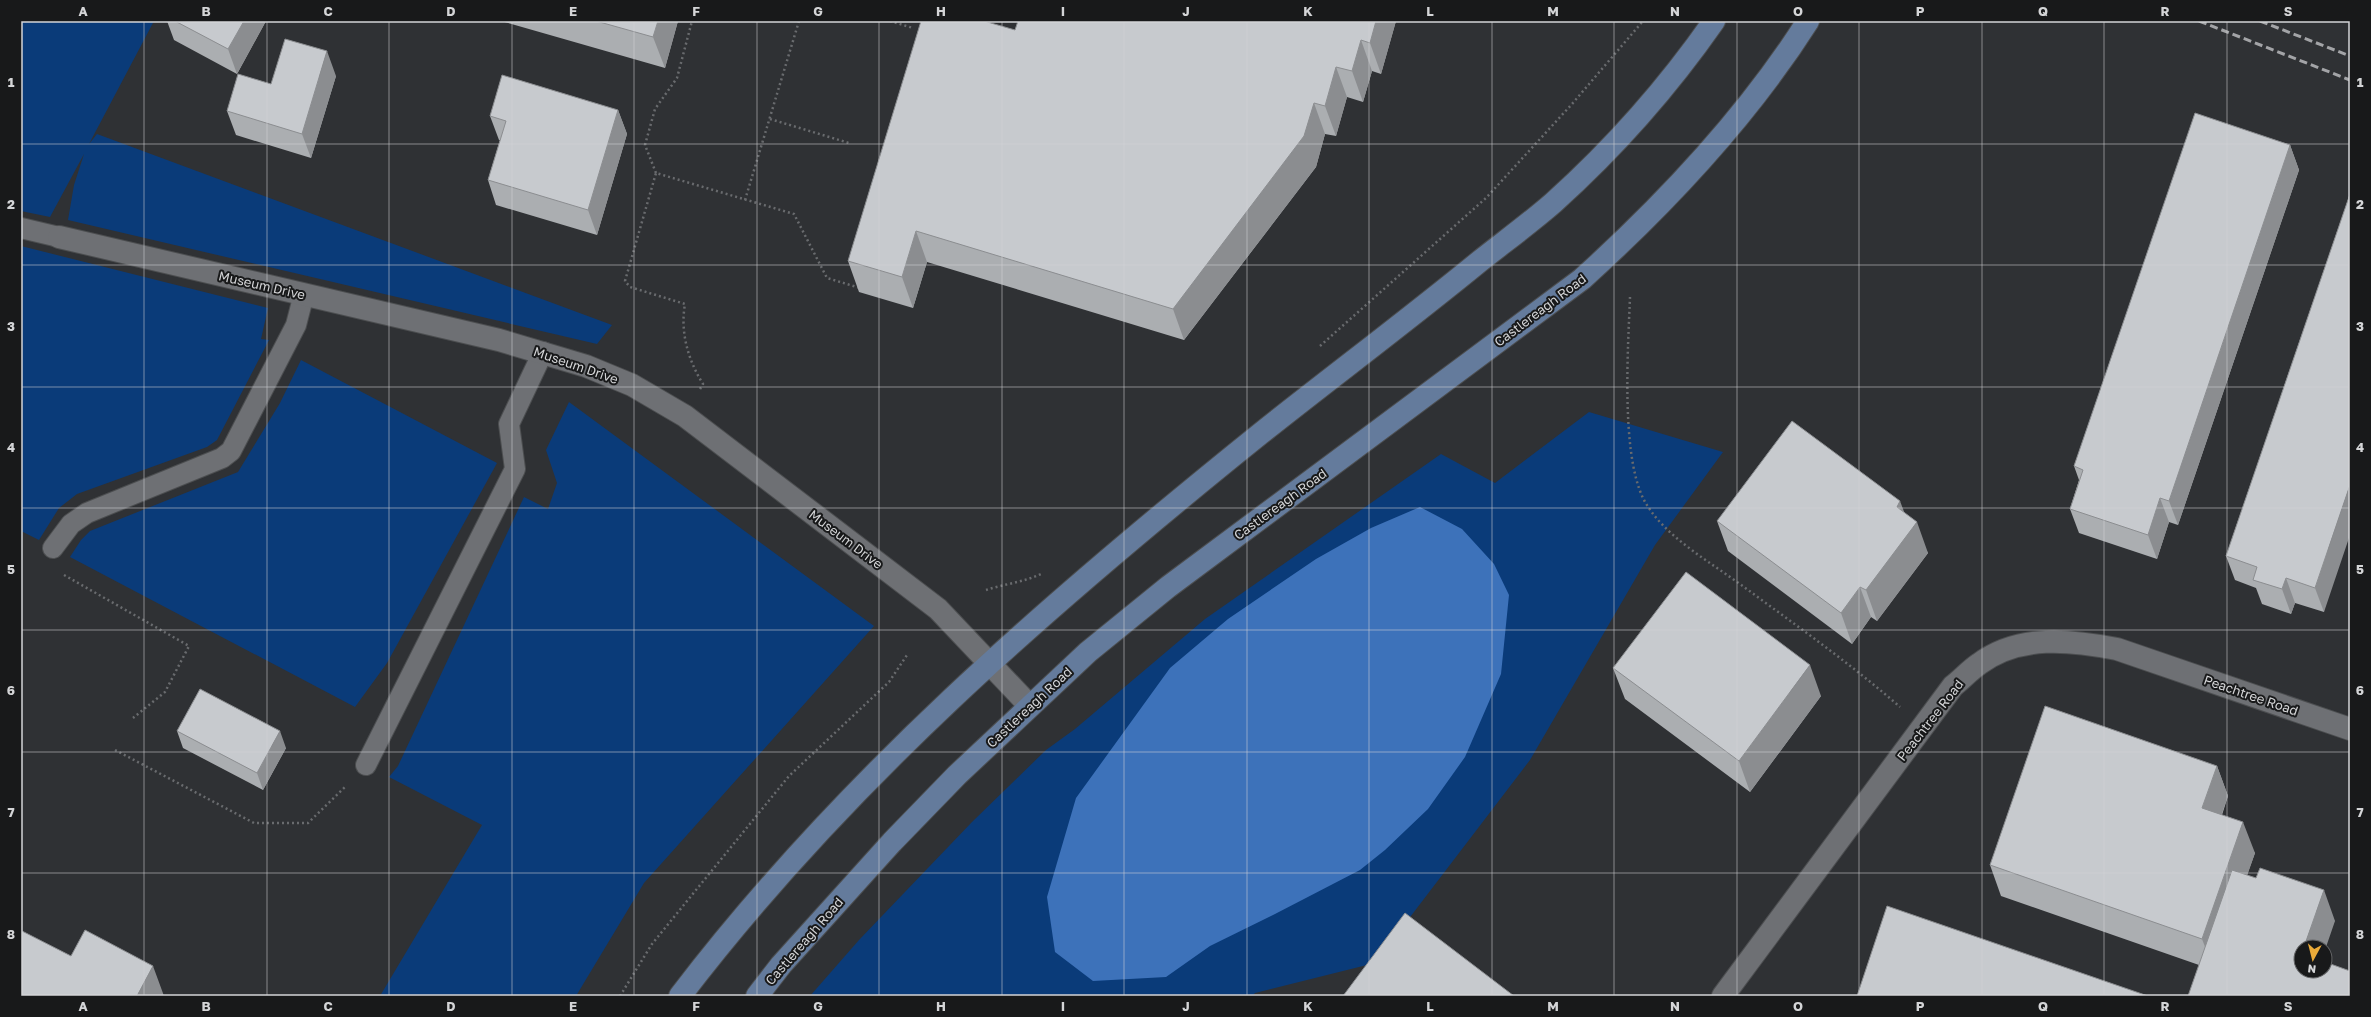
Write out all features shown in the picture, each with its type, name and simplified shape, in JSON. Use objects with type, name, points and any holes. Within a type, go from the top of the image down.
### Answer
[{"type":"main road","points":[[680,996],[778,878],[869,779],[925,723],[1052,606],[1260,434],[1552,203],[1611,146],[1656,96],[1714,21]]},
{"type":"main road","name":"Castlereagh Road","points":[[757,996],[781,965],[892,842],[957,775],[1029,705],[1088,652],[1168,587],[1582,279],[1623,242],[1666,198],[1759,93],[1808,21]]},
{"type":"street","name":"Museum Drive","points":[[59,237],[543,352],[586,366],[632,385],[685,416],[938,609],[1029,705]]},
{"type":"street","name":"Peachtree Road","points":[[1723,996],[1953,686],[1979,664],[2007,648],[2039,642],[2078,641],[2117,649],[2350,729]]},
{"type":"lane","name":"Museum Drive","points":[[21,228],[59,237]]},
{"type":"lane","points":[[53,548],[71,524],[87,513],[222,458],[231,451],[296,325],[304,294]]},
{"type":"lane","points":[[366,765],[515,469],[509,424],[543,352]]},
{"type":"path","points":[[685,416],[703,384],[693,367],[686,341],[683,326],[685,304],[630,287],[625,280],[656,173],[645,145],[655,109],[677,78],[692,21]]},
{"type":"path","points":[[745,200],[799,21]]},
{"type":"path","points":[[890,21],[913,28]]},
{"type":"path","points":[[1316,349],[1370,299],[1486,198],[1572,104],[1644,21]]},
{"type":"path","points":[[770,119],[849,143]]},
{"type":"path","points":[[656,173],[794,214],[827,278],[862,288]]},
{"type":"path","points":[[1630,297],[1629,390],[1634,470],[1643,497],[1655,517],[1684,543],[1832,652],[1924,727]]},
{"type":"path","points":[[53,548],[55,570],[189,646],[165,692],[133,718]]},
{"type":"path","points":[[986,590],[1007,583],[1031,579],[1045,572]]},
{"type":"path","points":[[620,996],[652,944],[784,782],[889,682],[908,655]]},
{"type":"path","points":[[116,750],[254,823],[308,823],[366,765]]},
{"type":"shaded area","points":[[21,21],[154,21],[89,144],[97,134],[612,325],[597,344],[68,220],[74,185],[84,154],[50,217],[21,211]]},
{"type":"shaded area","points":[[21,246],[268,308],[261,339],[269,340],[217,440],[207,447],[77,494],[59,508],[39,540],[21,531]]},
{"type":"shaded area","points":[[301,360],[497,463],[387,663],[355,707],[70,557],[81,540],[90,531],[238,472],[280,403]]},
{"type":"shaded area","points":[[569,402],[874,626],[644,883],[576,996],[380,996],[482,825],[389,777],[398,766],[524,497],[548,509],[557,483],[546,450]]},
{"type":"shaded area","points":[[1589,412],[1723,452],[1655,545],[1530,760],[1375,963],[1255,993],[1252,996],[810,996],[859,940],[972,822],[1046,750],[1075,729],[1205,619],[1441,454],[1495,483]]},
{"type":"shaded area","points":[[1420,507],[1462,529],[1494,564],[1509,595],[1501,674],[1465,757],[1428,809],[1385,850],[1360,870],[1210,946],[1166,977],[1093,981],[1055,952],[1047,897],[1076,798],[1170,668],[1228,619],[1316,559],[1371,528]]},
{"type":"building","points":[[175,21],[244,21],[228,49]]},
{"type":"building","points":[[596,21],[658,21],[653,37]]},
{"type":"building","points":[[921,21],[984,21],[1015,30],[1018,21],[1376,21],[1370,43],[1361,40],[1352,71],[1336,67],[1325,106],[1314,103],[1304,136],[1173,309],[916,231],[902,277],[848,261]]},
{"type":"building","points":[[285,39],[327,51],[302,134],[227,111],[238,74],[271,84]]},
{"type":"building","points":[[502,75],[618,110],[588,210],[488,180],[506,121],[490,116]]},
{"type":"building","points":[[2195,113],[2290,145],[2169,501],[2160,498],[2148,535],[2070,509],[2083,470],[2074,466]]},
{"type":"building","points":[[2350,194],[2350,485],[2315,588],[2286,578],[2282,589],[2253,580],[2257,567],[2226,556]]},
{"type":"building","points":[[1792,421],[1900,501],[1897,507],[1917,522],[1866,590],[1860,587],[1841,613],[1717,521]]},
{"type":"building","points":[[1686,572],[1810,665],[1739,761],[1613,668]]},
{"type":"building","points":[[200,689],[280,731],[257,773],[177,731]]},
{"type":"building","points":[[2045,706],[2217,766],[2202,808],[2243,822],[2202,939],[1990,865]]},
{"type":"building","points":[[2260,868],[2324,890],[2307,939],[2293,939],[2293,979],[2333,979],[2333,965],[2350,971],[2350,996],[2188,996],[2232,870],[2256,878]]},
{"type":"building","points":[[1887,906],[2148,996],[1857,996]]},
{"type":"building","points":[[1405,913],[1514,996],[1343,996]]},
{"type":"building","points":[[85,930],[153,966],[137,996],[21,996],[22,931],[71,956]]},
{"type":"railway","points":[[2199,21],[2350,80]]},
{"type":"railway","points":[[2260,21],[2350,56]]}]
